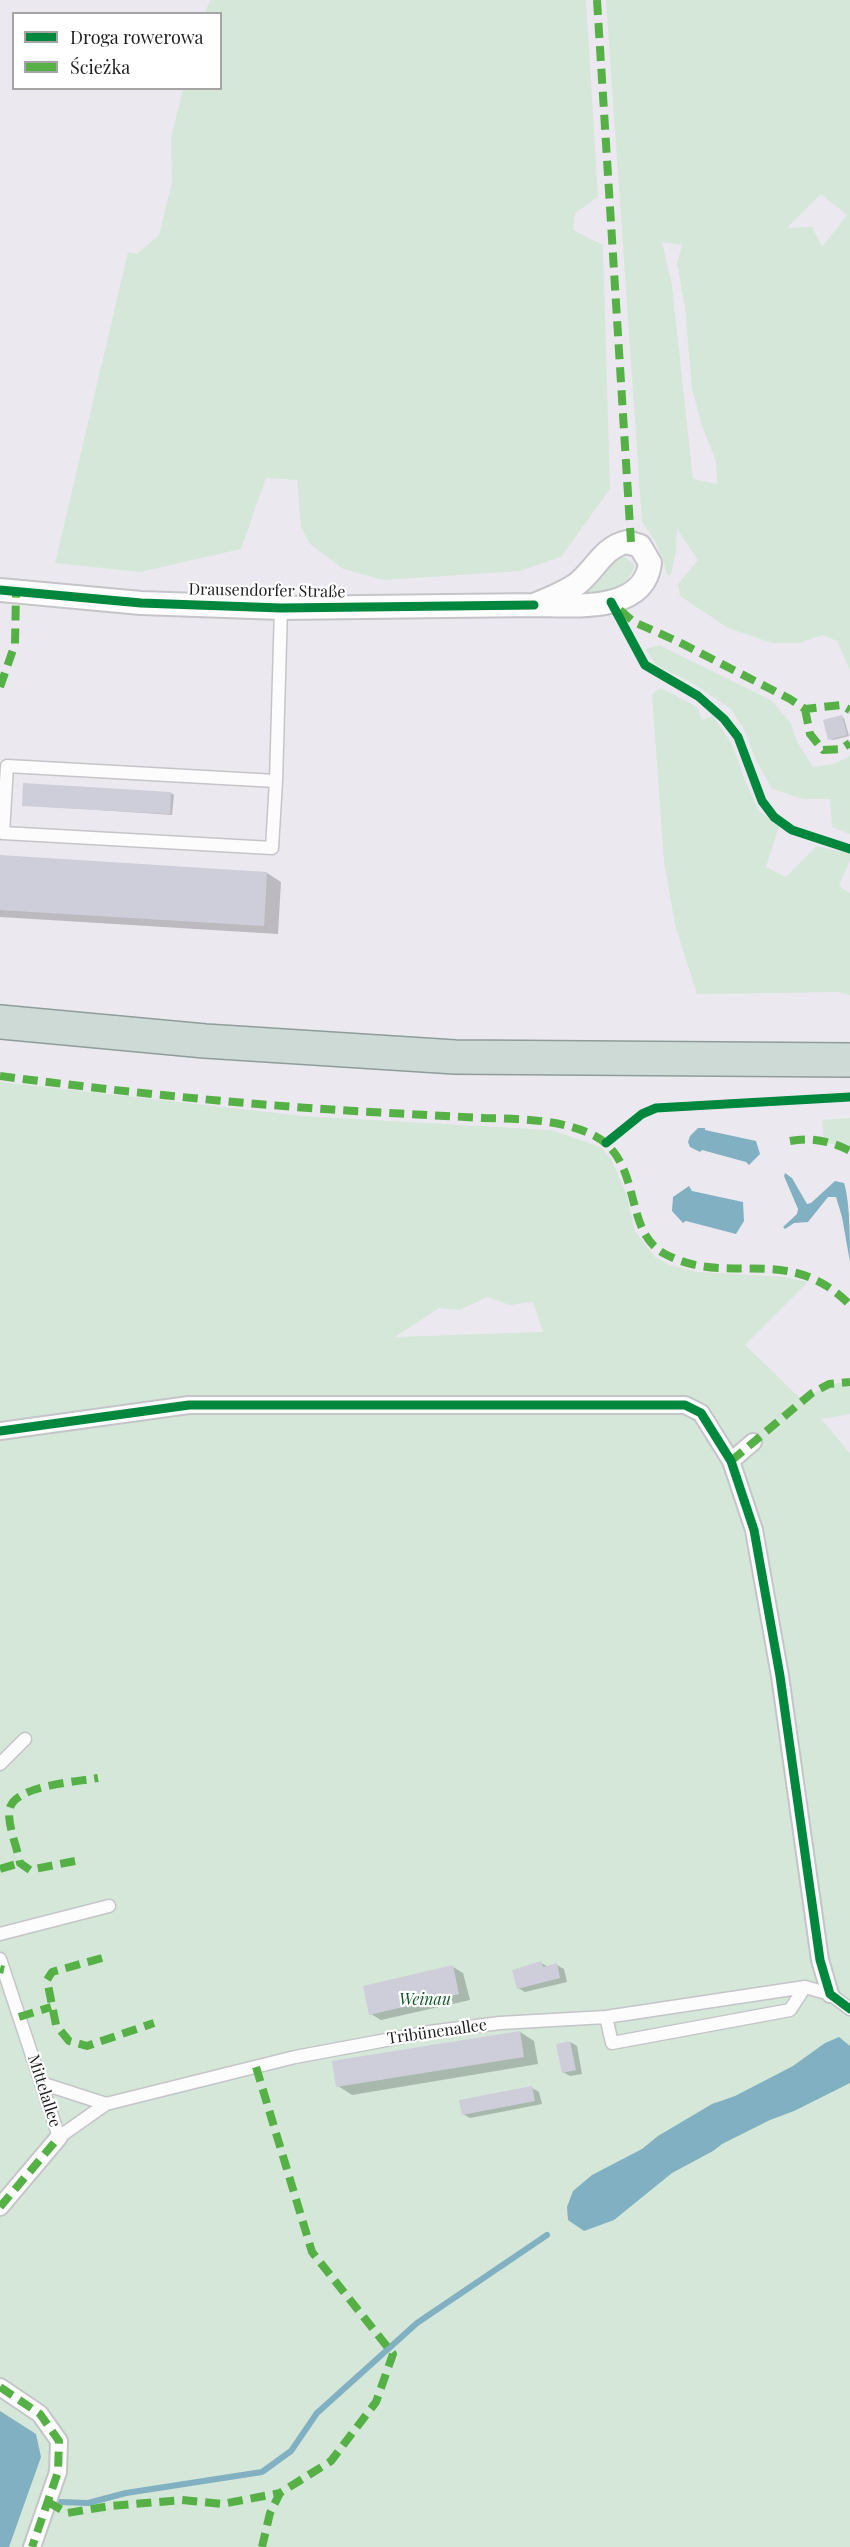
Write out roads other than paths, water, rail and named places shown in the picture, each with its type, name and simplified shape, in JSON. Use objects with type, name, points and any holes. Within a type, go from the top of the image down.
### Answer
[{"type":"highway","points":[[0,1022],[205,1041],[455,1057],[850,1060]]},
{"type":"street","name":"Drausendorfer Straße","points":[[0,590],[141,603],[281,608],[595,605],[629,595],[640,585],[650,569],[649,558],[644,549],[636,544],[627,542],[613,546],[575,585],[534,605]]},
{"type":"street","points":[[0,1431],[189,1405],[685,1405],[701,1413],[731,1461],[754,1530],[780,1676],[820,1960],[830,1994]]},
{"type":"street","points":[[731,1461],[753,1442]]},
{"type":"street","name":"Mittelallee","points":[[0,2207],[59,2137]]},
{"type":"street","points":[[0,2387],[40,2414],[59,2441],[58,2472],[32,2547]]},
{"type":"lane","points":[[276,781],[7,766],[3,833],[272,848],[276,781],[281,608]]},
{"type":"lane","points":[[0,1764],[25,1739]]},
{"type":"lane","points":[[0,1934],[109,1906]]},
{"type":"lane","name":"Mittelallee","points":[[0,1959],[59,2137]]},
{"type":"lane","points":[[606,2017],[612,2043],[790,2010],[805,1987]]},
{"type":"lane","name":"Tribünenallee","points":[[59,2137],[106,2104],[295,2057],[429,2032],[501,2023],[606,2017],[805,1987],[830,1994]]},
{"type":"lane","points":[[830,1994],[850,2009]]},
{"type":"lane","points":[[41,2083],[106,2104]]},
{"type":"water","points":[[698,1128],[756,1141],[760,1154],[749,1165],[746,1162],[702,1150],[700,1152],[690,1147],[688,1142],[690,1136]]},
{"type":"water","points":[[785,1173],[792,1178],[807,1204],[835,1181],[844,1183],[849,1210],[850,1262],[836,1197],[828,1197],[808,1222],[794,1223],[785,1229],[783,1227],[797,1214],[798,1209],[784,1176]]},
{"type":"water","points":[[689,1186],[692,1191],[743,1202],[744,1221],[736,1234],[686,1221],[683,1223],[672,1211],[673,1197]]},
{"type":"water","points":[[839,2037],[850,2046],[850,2083],[722,2144],[672,2173],[614,2220],[584,2231],[568,2220],[567,2207],[573,2191],[592,2175],[642,2149],[658,2136],[712,2104],[735,2096],[793,2066],[825,2043]]},
{"type":"water","points":[[0,2411],[36,2434],[41,2457],[9,2547],[0,2547]]},
{"type":"waterway","points":[[60,2502],[88,2503],[126,2493],[262,2472],[291,2451],[317,2413],[417,2323],[547,2235]]},
{"type":"park label","name":"Weinau","points":[[425,2000]]}]
